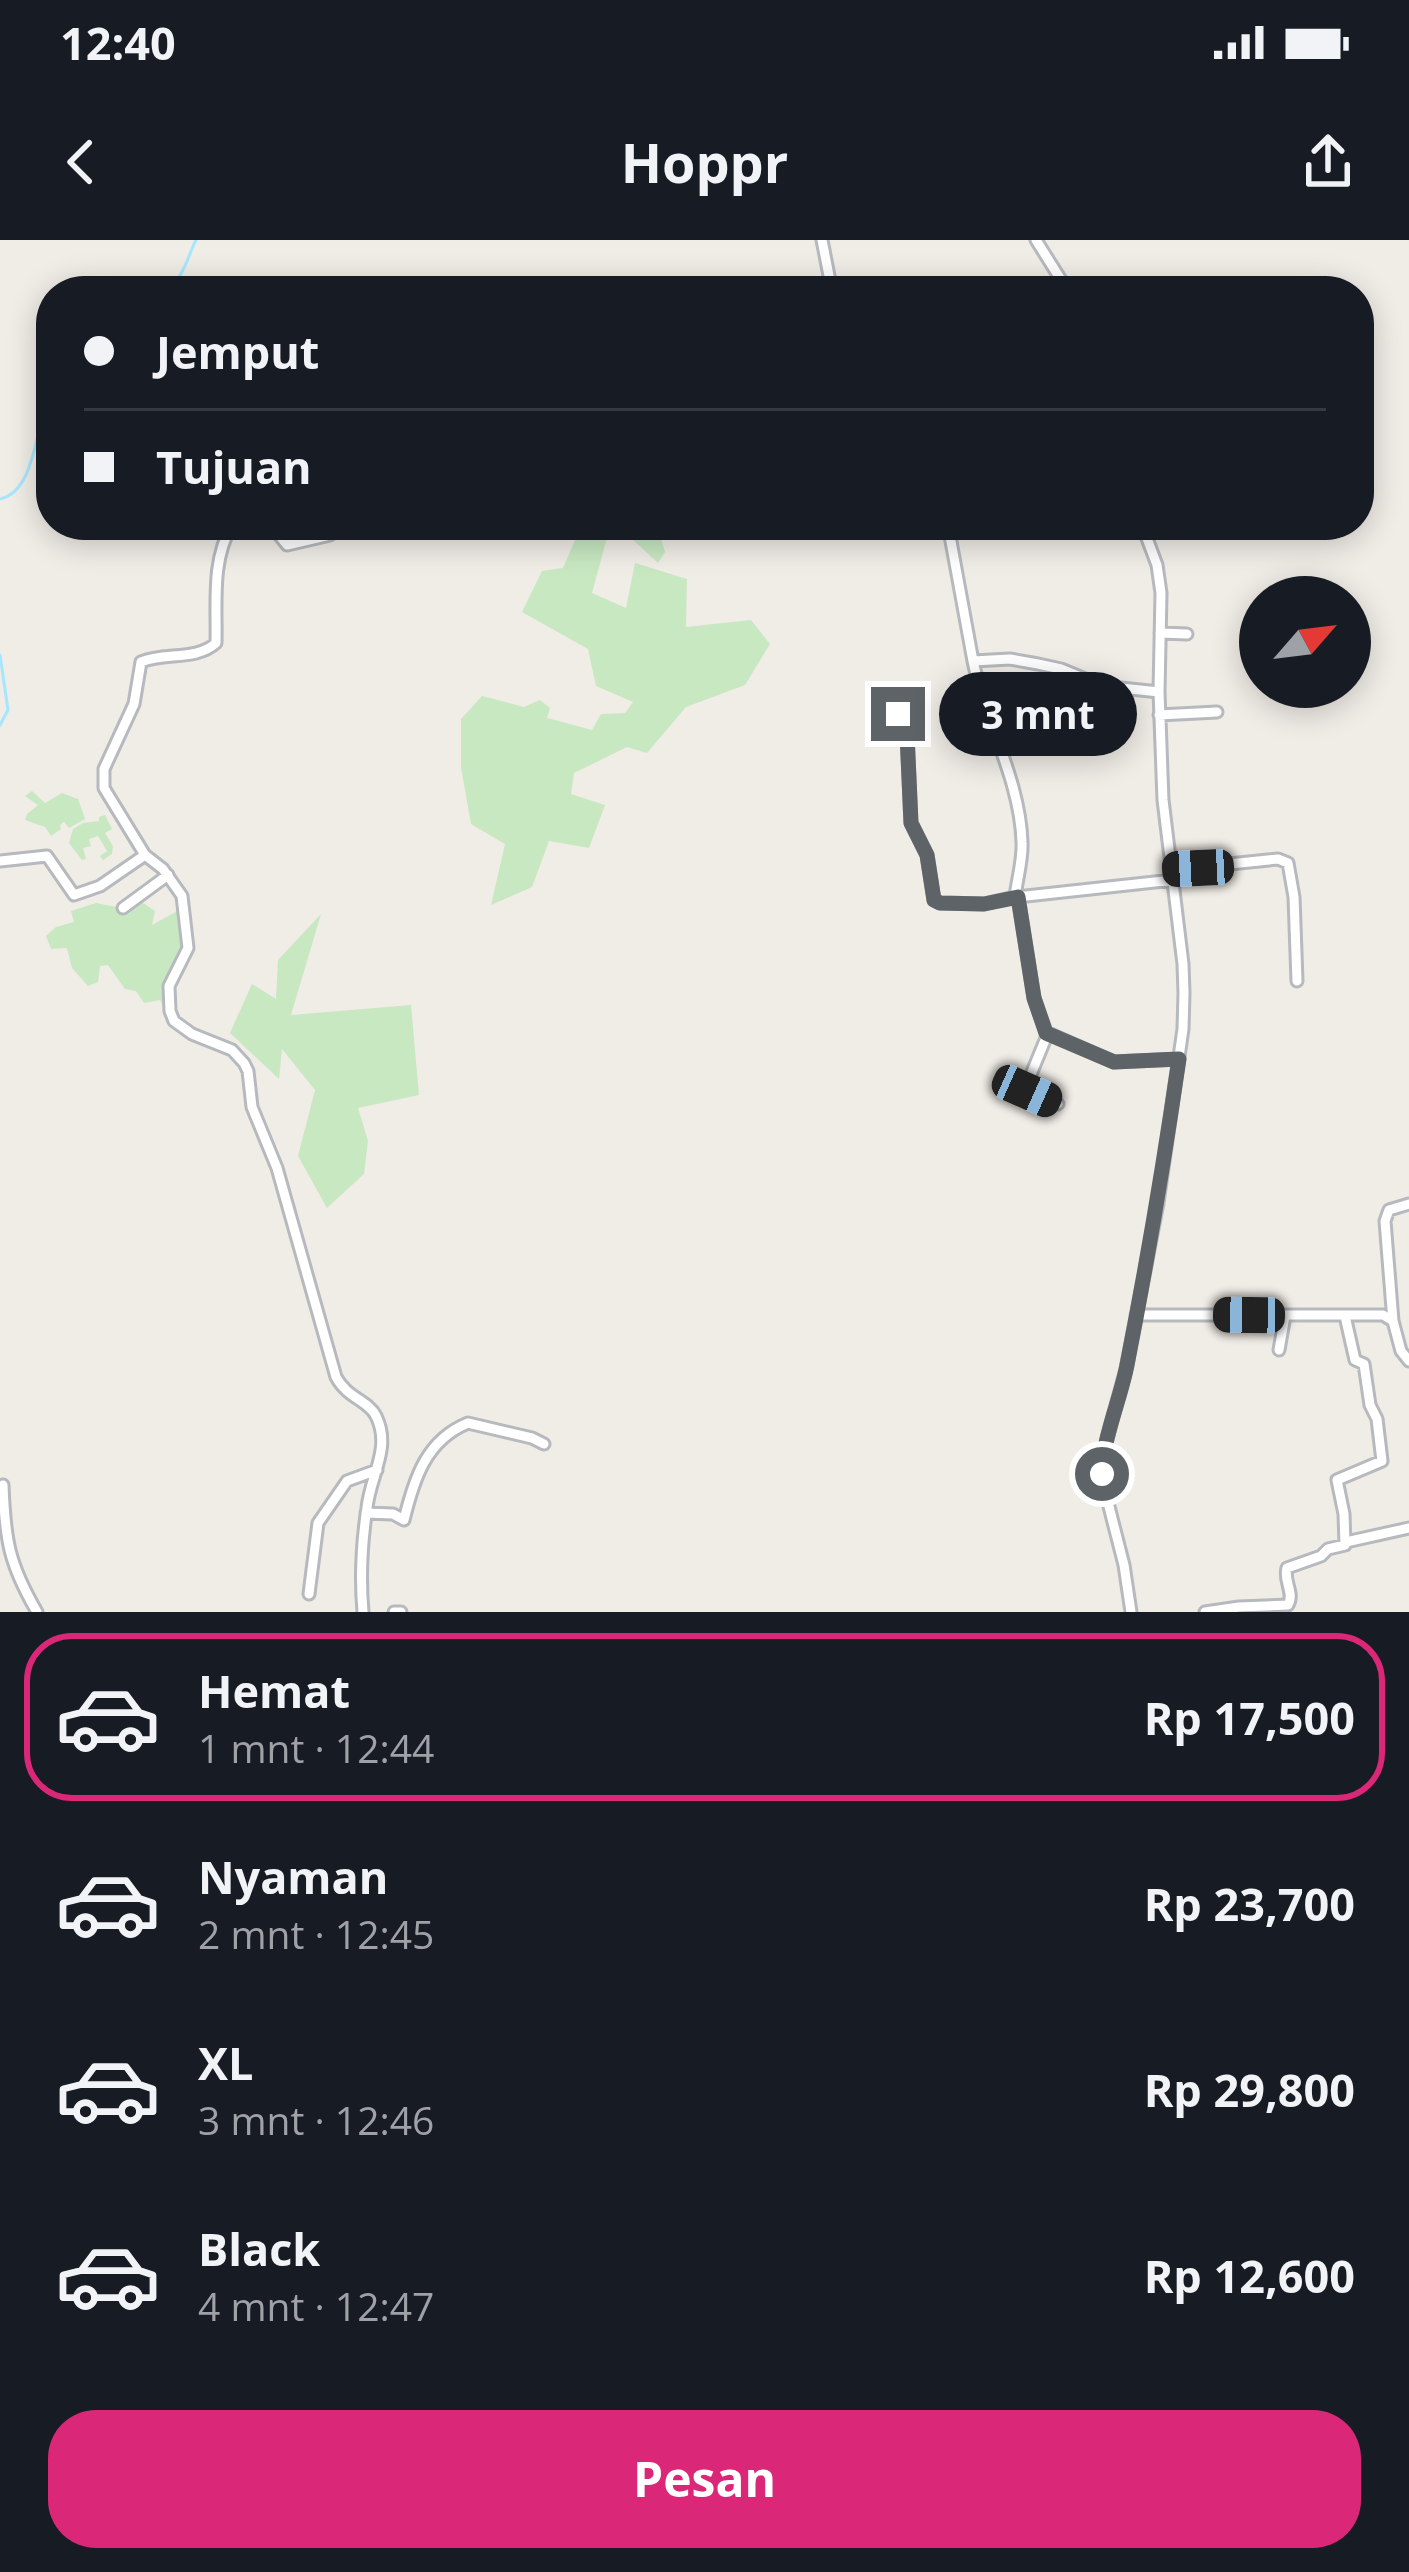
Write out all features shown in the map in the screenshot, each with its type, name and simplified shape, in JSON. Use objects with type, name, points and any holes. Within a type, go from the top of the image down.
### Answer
[{"type":"street","points":[[822,240],[829,276]]},
{"type":"street","points":[[1036,240],[1059,276]]},
{"type":"street","points":[[225,540],[216,578],[216,643],[207,651],[141,662],[134,704],[104,769],[103,782],[145,855],[168,875],[182,896],[188,936],[186,957],[169,986],[174,1021],[232,1051],[244,1063],[252,1107],[277,1168],[336,1377],[345,1392],[376,1416],[382,1453],[366,1513],[363,1612]]},
{"type":"street","points":[[951,540],[973,661],[1021,829],[1017,897],[1042,1026],[1048,1034],[1114,1062],[1179,1059]]},
{"type":"street","points":[[1131,1612],[1102,1457],[1117,1408],[1158,1203],[1184,1026],[1184,964],[1163,800],[1160,580],[1147,540]]},
{"type":"street","points":[[1160,633],[1187,634]]},
{"type":"street","points":[[973,661],[1026,662],[1061,669],[1102,686],[1159,692]]},
{"type":"street","points":[[894,706],[907,734],[911,823],[927,855],[934,900],[984,904],[1278,860],[1288,863],[1294,897],[1297,981]]},
{"type":"street","points":[[1160,715],[1217,712]]},
{"type":"street","points":[[0,861],[47,856],[74,896],[100,886],[145,855]]},
{"type":"street","points":[[123,908],[168,875]]},
{"type":"street","points":[[1048,1034],[1024,1089],[1058,1104]]},
{"type":"street","points":[[1409,1204],[1389,1210],[1385,1221],[1393,1321],[1401,1352],[1409,1361]]},
{"type":"street","points":[[1136,1315],[1378,1314],[1393,1321]]},
{"type":"street","points":[[1279,1350],[1285,1316]]},
{"type":"street","points":[[1345,1316],[1354,1360],[1364,1364],[1382,1461],[1336,1480],[1346,1542]]},
{"type":"street","points":[[366,1513],[393,1514],[404,1520],[418,1468],[440,1440],[469,1423],[544,1444]]},
{"type":"street","points":[[309,1594],[319,1522],[346,1481],[377,1470]]},
{"type":"street","points":[[2,1485],[9,1555],[37,1612]]},
{"type":"street","points":[[1205,1612],[1288,1605],[1287,1568],[1346,1542],[1409,1528]]},
{"type":"green space","points":[[575,540],[606,540],[592,593],[626,608],[635,563],[687,579],[686,627],[751,620],[770,644],[745,685],[686,707],[647,753],[627,747],[574,773],[571,794],[605,805],[589,848],[549,841],[532,887],[491,905],[505,844],[471,824],[461,767],[461,719],[482,696],[524,707],[540,700],[550,708],[547,718],[592,730],[601,714],[625,713],[633,702],[596,686],[588,649],[522,612],[542,571],[563,568]]},
{"type":"green space","points":[[633,540],[661,540],[665,552],[658,563]]},
{"type":"green space","points":[[32,791],[45,803],[62,793],[78,799],[85,819],[69,828],[64,822],[51,836],[45,827],[25,820],[38,805],[25,796]]},
{"type":"green space","points":[[105,815],[112,829],[105,833],[112,854],[103,860],[100,856],[107,851],[98,836],[83,848],[86,859],[82,860],[69,843],[73,829]]},
{"type":"green space","points":[[96,903],[122,908],[143,903],[155,911],[152,925],[181,909],[185,951],[165,1009],[160,1000],[144,1003],[136,991],[125,989],[108,965],[100,966],[98,982],[88,986],[72,968],[67,948],[51,949],[46,936],[74,922],[71,911]]},
{"type":"green space","points":[[321,914],[291,1015],[411,1005],[419,1095],[358,1108],[368,1141],[364,1174],[327,1208],[298,1156],[315,1090],[282,1049],[279,1079],[230,1033],[252,984],[276,999],[278,960]]},
{"type":"waterway","points":[[179,276],[196,240]]},
{"type":"waterway","points":[[0,499],[18,488],[36,444]]},
{"type":"waterway","points":[[0,655],[8,710],[0,725]]},
{"type":"route","points":[[898,714],[907,734],[911,823],[927,855],[934,900],[984,904],[1018,897],[1034,998],[1046,1033],[1114,1062],[1179,1059],[1158,1203],[1102,1474]]}]
